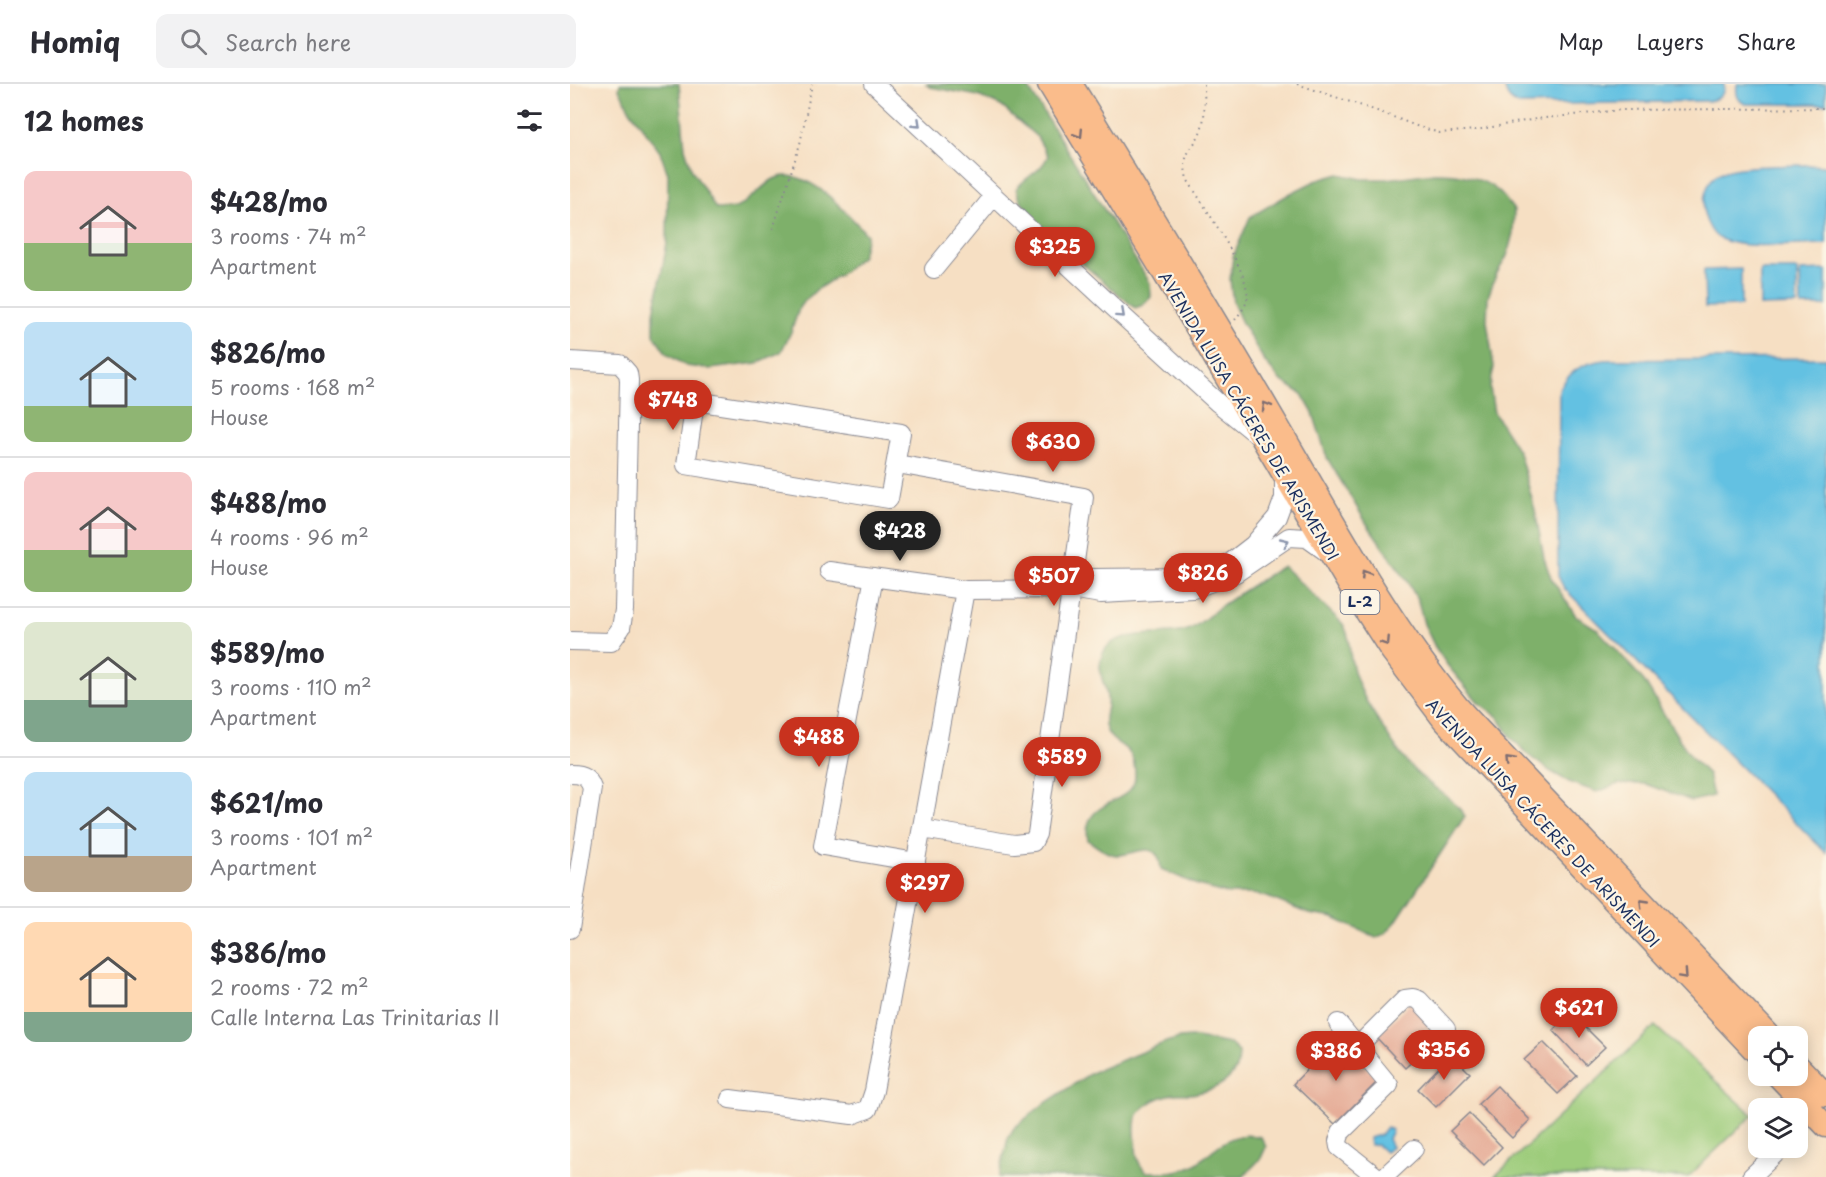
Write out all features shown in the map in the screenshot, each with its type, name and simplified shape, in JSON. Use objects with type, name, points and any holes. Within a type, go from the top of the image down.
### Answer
[{"type":"main road","name":"AVENIDA LUISA CÁCERES DE ARISMENDI","points":[[1049,84],[1332,556],[1391,650],[1444,720],[1748,1043]]},
{"type":"main road","name":"AVENIDA LUISA CÁCERES DE ARISMENDI","points":[[1071,84],[1223,334],[1364,573],[1435,678],[1459,708],[1761,1026]]},
{"type":"main road","points":[[1741,1005],[1765,1026]]},
{"type":"main road","points":[[1808,1063],[1826,1076]]},
{"type":"main road","points":[[1808,1076],[1826,1095]]},
{"type":"main road","points":[[1788,1086],[1826,1126]]},
{"type":"street","name":"L-2","points":[[874,84],[1218,403],[1264,440]]},
{"type":"street","points":[[934,269],[994,196]]},
{"type":"street","points":[[570,361],[620,364],[628,373],[624,610],[621,628],[611,642],[570,641]]},
{"type":"street","points":[[694,401],[901,433],[897,464],[889,499],[686,465],[694,401]]},
{"type":"street","points":[[897,464],[1083,497],[1037,834],[1033,842],[1014,844],[922,829]]},
{"type":"street","points":[[829,571],[966,590],[1071,589],[1101,594],[1120,586],[1193,589],[1253,545],[1277,517],[1284,498],[1284,474]]},
{"type":"street","points":[[1212,577],[1236,573],[1289,537],[1307,538],[1332,556]]},
{"type":"street","points":[[874,577],[822,846],[916,862]]},
{"type":"street","points":[[730,1099],[852,1115],[868,1109],[874,1091],[966,590]]},
{"type":"street","points":[[570,774],[583,775],[589,779],[592,788],[572,899],[570,929]]},
{"type":"street","points":[[1357,1047],[1405,999],[1419,1000],[1446,1029]]},
{"type":"street","points":[[1338,1023],[1389,1085],[1341,1132],[1338,1141],[1339,1148],[1377,1177]]},
{"type":"street","points":[[1384,1177],[1414,1149]]},
{"type":"street","points":[[1752,1177],[1771,1158]]},
{"type":"path","points":[[773,229],[800,144],[812,84]]},
{"type":"path","points":[[1204,84],[1202,127],[1188,151],[1184,165],[1187,179],[1241,269],[1247,299],[1241,313],[1223,334]]},
{"type":"path","points":[[1297,84],[1440,133],[1476,130],[1536,119],[1621,111],[1826,108]]},
{"type":"green space","points":[[620,84],[679,84],[685,148],[692,170],[716,209],[739,206],[772,180],[784,176],[798,178],[824,192],[867,235],[862,256],[841,274],[816,290],[800,306],[781,352],[757,363],[710,369],[686,366],[667,354],[654,335],[654,313],[667,243],[668,174],[660,152],[630,110],[619,89]]},
{"type":"green space","points":[[926,84],[1026,84],[1150,283],[1151,297],[1143,305],[1135,308],[1041,229],[1020,200],[1016,189],[1045,162],[1048,156],[1037,137],[1001,106],[978,96],[930,87]]},
{"type":"green space","points":[[1434,173],[1460,175],[1484,182],[1500,193],[1514,210],[1513,233],[1507,256],[1496,275],[1488,297],[1487,321],[1494,367],[1490,388],[1494,413],[1519,452],[1535,510],[1544,558],[1551,578],[1576,616],[1597,629],[1644,681],[1679,739],[1693,759],[1708,774],[1713,796],[1692,801],[1645,784],[1619,784],[1597,792],[1571,783],[1528,755],[1511,737],[1498,717],[1479,703],[1435,647],[1424,624],[1418,601],[1407,581],[1367,524],[1327,458],[1313,413],[1302,394],[1280,380],[1265,362],[1233,303],[1230,280],[1233,257],[1250,217],[1315,181],[1339,174],[1362,179],[1386,179]]},
{"type":"green space","points":[[1283,566],[1343,624],[1360,688],[1391,741],[1411,767],[1453,802],[1465,816],[1395,923],[1386,933],[1376,938],[1334,918],[1309,914],[1265,896],[1229,894],[1195,884],[1161,869],[1159,859],[1151,850],[1117,855],[1105,851],[1088,840],[1088,826],[1092,817],[1099,809],[1126,793],[1135,777],[1131,756],[1112,738],[1105,725],[1107,701],[1100,667],[1103,652],[1111,643],[1123,638],[1181,632],[1192,628]]},
{"type":"green space","points":[[1655,1026],[1748,1110],[1748,1120],[1688,1177],[1494,1177]]},
{"type":"green space","points":[[1191,1037],[1230,1044],[1239,1052],[1236,1068],[1232,1075],[1220,1085],[1194,1094],[1168,1095],[1151,1102],[1142,1110],[1138,1114],[1135,1125],[1138,1159],[1147,1172],[1176,1171],[1194,1165],[1232,1138],[1246,1135],[1261,1137],[1266,1147],[1261,1158],[1243,1177],[999,1177],[1008,1138],[1014,1128],[1041,1106],[1091,1073],[1166,1042]]},
{"type":"water","points":[[1504,84],[1724,84],[1724,89],[1721,96],[1707,101],[1519,105],[1508,97]]},
{"type":"water","points":[[1737,84],[1826,84],[1826,104],[1745,104],[1737,96]]},
{"type":"water","points":[[1760,166],[1826,166],[1826,244],[1772,246],[1743,244],[1721,239],[1712,232],[1705,217],[1704,202],[1706,190],[1715,176],[1728,170]]},
{"type":"water","points":[[1741,269],[1741,306],[1705,307],[1704,270]]},
{"type":"water","points":[[1760,270],[1797,270],[1797,305],[1760,306]]},
{"type":"water","points":[[1826,270],[1826,306],[1801,306],[1800,271]]},
{"type":"water","points":[[1826,358],[1826,853],[1564,588],[1558,576],[1558,563],[1559,390],[1568,377],[1578,369],[1590,363],[1605,360]]},
{"type":"water","points":[[1386,1127],[1392,1130],[1388,1139],[1392,1147],[1385,1152],[1377,1145],[1370,1145],[1369,1138],[1380,1135]]},
{"type":"building","points":[[1410,1003],[1442,1034],[1405,1068],[1376,1037]]},
{"type":"building","points":[[1571,1013],[1605,1047],[1586,1065],[1553,1030]]},
{"type":"building","points":[[1337,1039],[1379,1080],[1335,1124],[1293,1084]]},
{"type":"building","points":[[1543,1042],[1577,1076],[1558,1094],[1524,1060]]},
{"type":"building","points":[[1451,1055],[1470,1073],[1436,1107],[1418,1089]]},
{"type":"building","points":[[1497,1086],[1530,1120],[1512,1138],[1478,1104]]},
{"type":"building","points":[[1469,1113],[1502,1147],[1484,1165],[1450,1131]]}]
